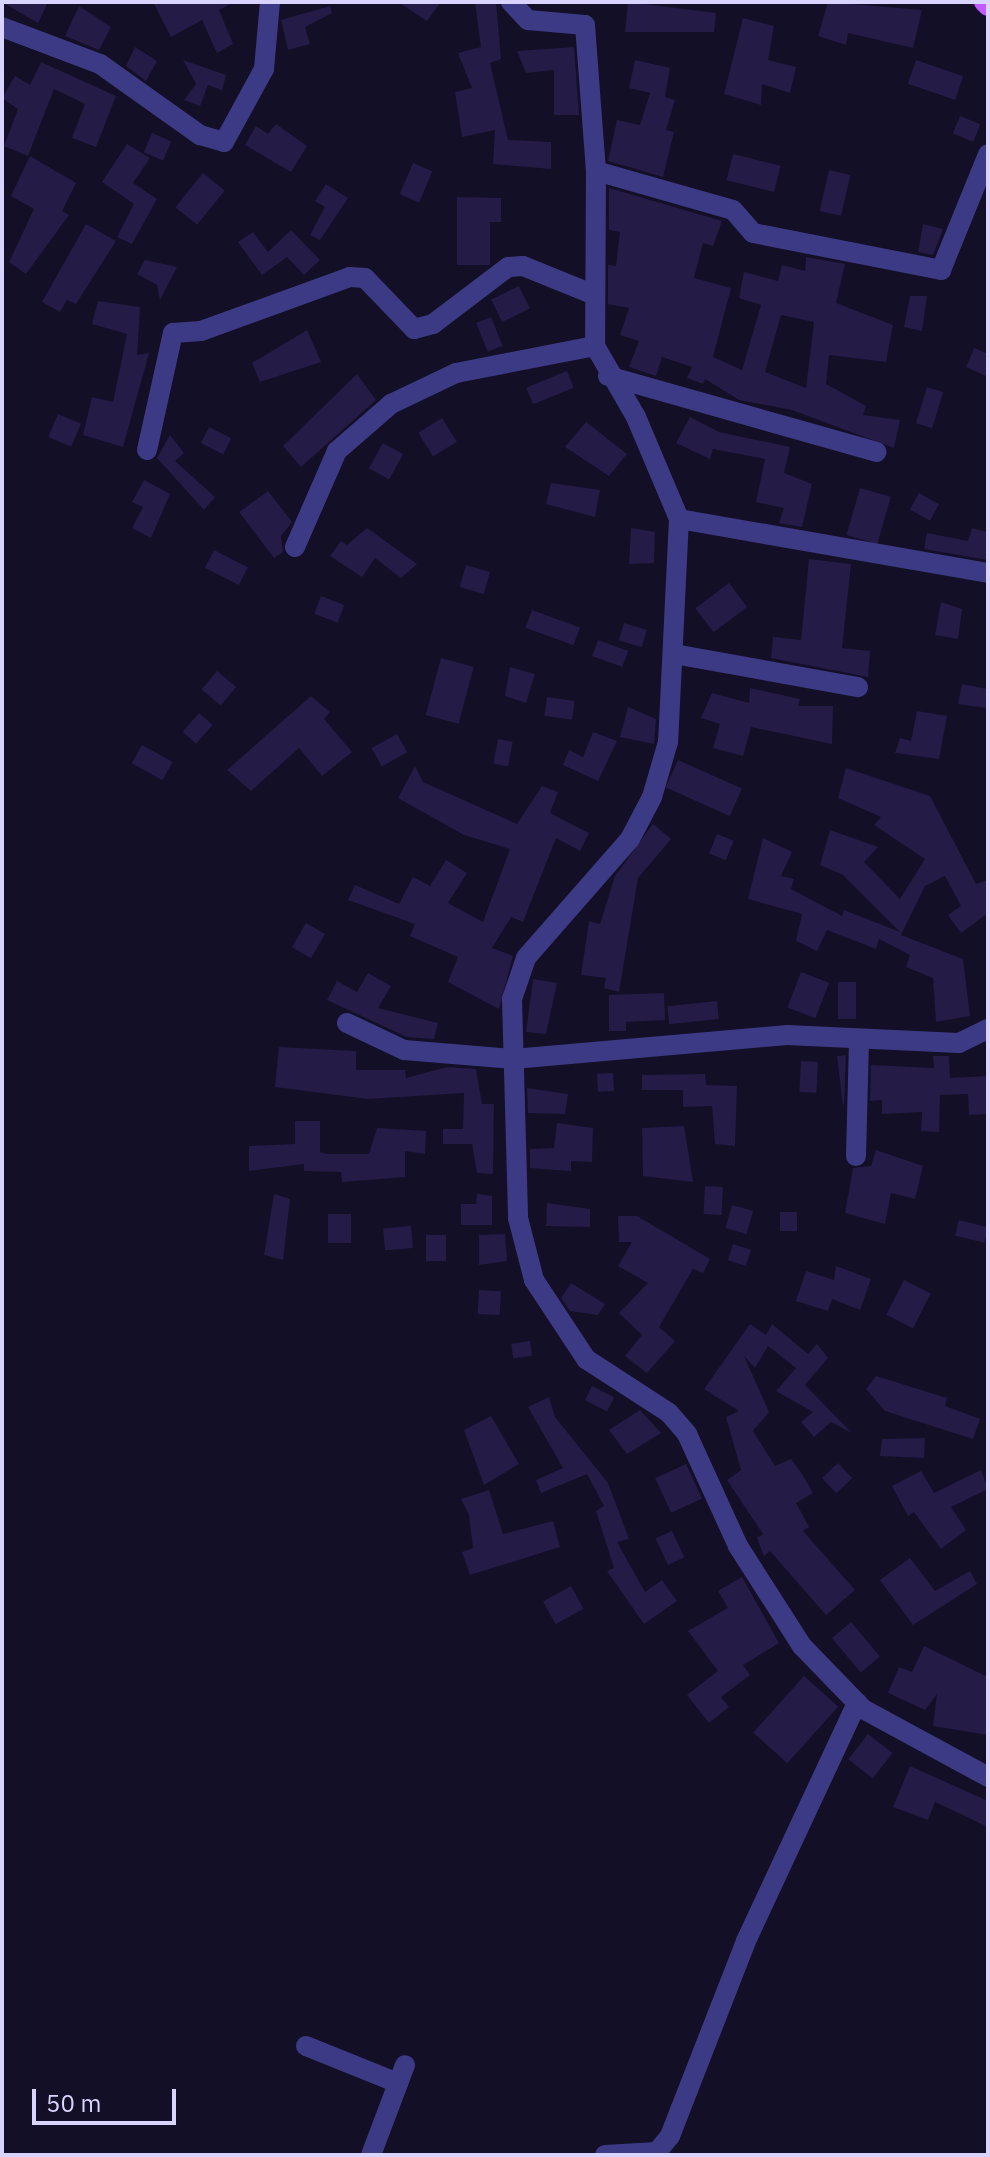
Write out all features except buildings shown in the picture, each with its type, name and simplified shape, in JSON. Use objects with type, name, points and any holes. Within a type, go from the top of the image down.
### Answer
[{"type":"main road","points":[[984,2],[988,6]]},
{"type":"street","points":[[2,27],[100,64],[200,135],[224,142],[264,69],[270,2]]},
{"type":"street","points":[[511,2],[528,20],[585,25],[596,171],[592,294],[595,346],[608,376],[636,417],[679,519],[668,742],[652,797],[630,839],[526,958],[512,999],[518,1218],[534,1280],[586,1359],[669,1413],[687,1434],[767,1593],[802,1646],[857,1703],[926,1749],[988,1777]]},
{"type":"street","points":[[596,171],[733,210],[753,233],[941,270],[988,154]]},
{"type":"street","points":[[147,450],[173,333],[201,331],[350,277],[365,278],[414,329],[433,324],[508,267],[523,266],[592,294]]},
{"type":"street","points":[[295,547],[337,451],[391,404],[456,373],[595,346]]},
{"type":"street","points":[[608,376],[876,452]]},
{"type":"street","points":[[679,519],[988,573]]},
{"type":"street","points":[[674,654],[858,687]]},
{"type":"street","points":[[347,1023],[404,1050],[513,1059],[678,1040],[859,1039],[959,1043],[988,1029]]},
{"type":"street","points":[[856,1156],[859,1039]]},
{"type":"street","points":[[605,2155],[657,2152],[670,2136],[746,1941],[857,1703]]},
{"type":"street","points":[[306,2046],[402,2074],[371,2155]]}]
